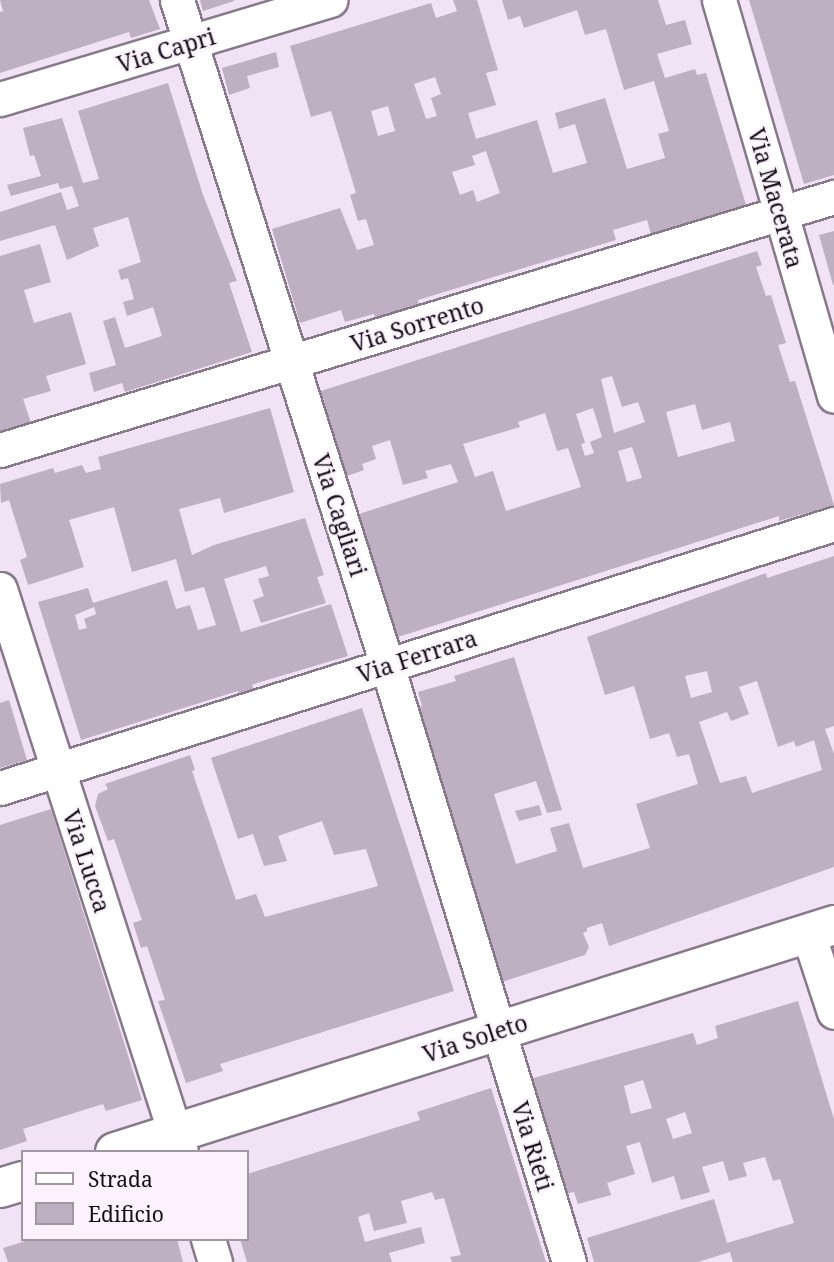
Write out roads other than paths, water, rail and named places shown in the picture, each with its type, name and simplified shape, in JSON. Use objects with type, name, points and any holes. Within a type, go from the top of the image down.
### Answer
[{"type":"street","name":"Via Cagliari","points":[[177,0],[387,665],[498,1031]]},
{"type":"street","name":"Via Capri","points":[[0,99],[331,0]]},
{"type":"street","name":"Via Macerata","points":[[719,0],[834,396]]},
{"type":"street","name":"Via Sorrento","points":[[0,450],[834,197]]},
{"type":"street","name":"Via Ferrara","points":[[0,788],[834,524]]},
{"type":"street","name":"Via Lucca","points":[[0,589],[178,1142]]},
{"type":"street","name":"Via Soleto","points":[[128,1150],[178,1142],[498,1031],[821,929]]},
{"type":"street","points":[[821,929],[834,1012]]},
{"type":"street","name":"Via Rieti","points":[[498,1031],[569,1262]]},
{"type":"street","points":[[0,1188],[21,1182]]},
{"type":"street","points":[[209,1241],[215,1262]]}]
